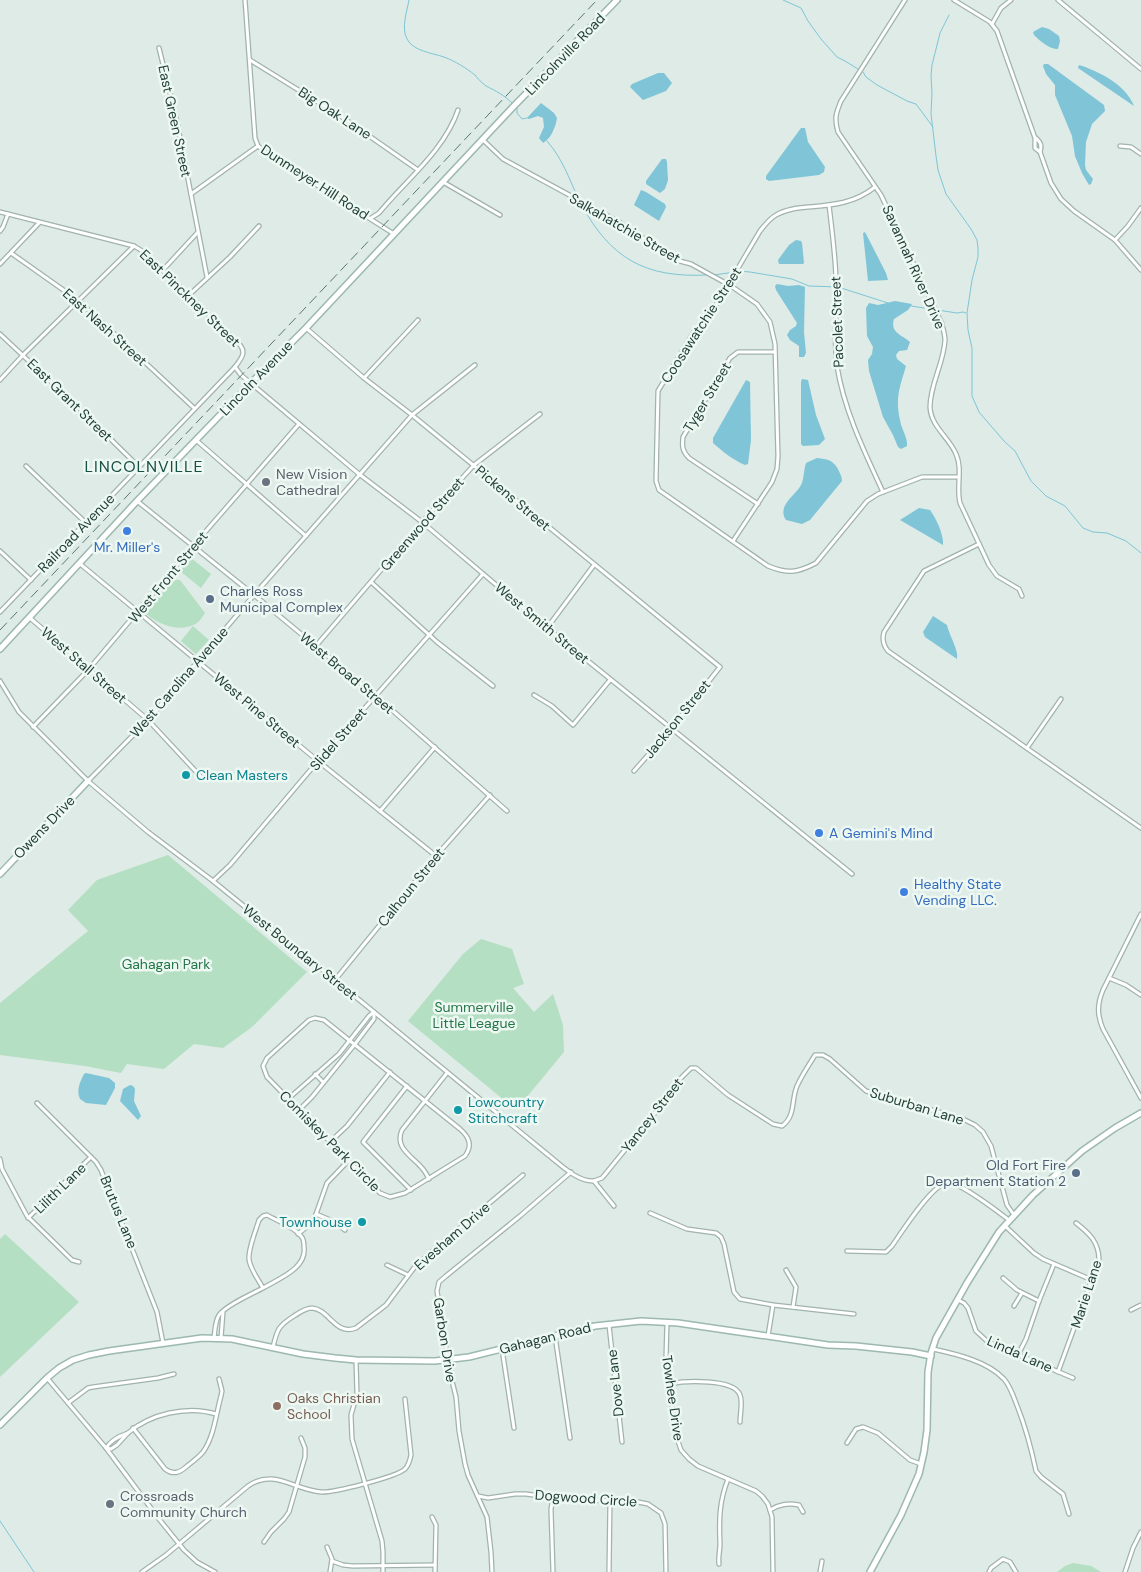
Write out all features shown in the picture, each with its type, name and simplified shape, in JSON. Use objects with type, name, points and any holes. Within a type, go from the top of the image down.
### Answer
[{"type":"street","name":"Dunmeyer Hill Road","points":[[245,0],[255,138],[258,146],[394,234]]},
{"type":"street","name":"Lincolnville Road","points":[[513,107],[617,0]]},
{"type":"street","name":"Savannah River Drive","points":[[905,0],[841,101],[836,113],[836,123],[838,132],[881,195],[942,324],[945,338],[931,395],[930,407],[932,417],[938,429],[956,453],[959,465],[958,494],[960,503],[989,565],[997,576],[1019,589],[1022,596]]},
{"type":"street","points":[[954,0],[992,24],[998,31],[1035,138],[1040,142],[1040,152],[1052,183],[1061,199],[1074,211],[1115,240],[1141,270]]},
{"type":"street","points":[[992,24],[1001,8],[1011,0]]},
{"type":"street","points":[[1058,0],[1141,69]]},
{"type":"street","name":"East Green Street","points":[[159,48],[176,117],[207,277]]},
{"type":"street","name":"Big Oak Lane","points":[[250,60],[266,68],[342,117],[418,170]]},
{"type":"street","name":"Lincoln Avenue","points":[[0,649],[137,501],[306,328],[513,107]]},
{"type":"street","points":[[371,218],[380,213],[431,156],[449,130],[458,110]]},
{"type":"street","name":"Salkahatchie Street","points":[[483,140],[503,159],[619,222],[676,260],[691,264],[728,285],[757,304],[770,322],[775,344],[777,470],[772,482],[733,541]]},
{"type":"street","points":[[191,194],[258,146]]},
{"type":"street","points":[[1120,146],[1131,147],[1141,154]]},
{"type":"street","points":[[443,182],[500,215]]},
{"type":"street","name":"Coosawatchie Street","points":[[875,187],[856,199],[840,204],[787,210],[768,221],[760,231],[710,317],[695,330],[658,391],[656,481],[659,490],[768,566],[781,571],[793,572],[816,563],[867,502],[883,492],[922,477],[958,476]]},
{"type":"street","name":"Pacolet Street","points":[[829,205],[836,279],[835,333],[837,364],[843,393],[853,424],[883,492]]},
{"type":"street","points":[[1115,240],[1141,208]]},
{"type":"street","name":"East Pinckney Street","points":[[0,212],[134,246],[144,252],[243,348],[241,360],[235,367]]},
{"type":"street","points":[[0,231],[4,227],[8,214]]},
{"type":"street","points":[[0,264],[39,222]]},
{"type":"street","points":[[189,296],[259,226]]},
{"type":"street","points":[[164,270],[198,232]]},
{"type":"street","points":[[0,380],[134,246]]},
{"type":"street","name":"East Nash Street","points":[[11,253],[79,301],[194,408]]},
{"type":"street","points":[[364,378],[418,320]]},
{"type":"street","name":"Pickens Street","points":[[306,328],[364,378],[474,465],[720,667]]},
{"type":"street","name":"East Grant Street","points":[[0,334],[139,467]]},
{"type":"street","name":"Tyger Street","points":[[758,504],[689,458],[682,447],[683,437],[730,358],[738,352],[775,352]]},
{"type":"street","name":"West Carolina Avenue","points":[[88,781],[148,720],[254,595],[412,415],[475,364]]},
{"type":"street","name":"West Smith Street","points":[[235,367],[299,424],[422,522],[610,680],[852,874]]},
{"type":"street","name":"Railroad Avenue","points":[[0,612],[235,367]]},
{"type":"street","name":"Greenwood Street","points":[[316,647],[422,522],[474,465],[540,414]]},
{"type":"street","name":"West Front Street","points":[[33,727],[89,669],[299,424]]},
{"type":"street","points":[[196,440],[306,536]]},
{"type":"street","points":[[26,466],[86,523]]},
{"type":"street","name":"West Broad Street","points":[[137,501],[376,696],[507,811]]},
{"type":"street","points":[[979,544],[924,571],[884,632],[883,642],[888,651],[1141,828]]},
{"type":"street","points":[[0,551],[31,580]]},
{"type":"street","name":"West Pine Street","points":[[79,563],[318,762],[436,856]]},
{"type":"street","points":[[547,628],[594,565]]},
{"type":"street","name":"Slidel Street","points":[[213,881],[230,865],[483,574]]},
{"type":"street","points":[[371,582],[429,635],[493,686]]},
{"type":"street","name":"West Stall Street","points":[[30,618],[148,720],[202,778]]},
{"type":"street","name":"Jackson Street","points":[[634,771],[671,729],[720,667]]},
{"type":"street","name":"West Boundary Street","points":[[0,680],[19,712],[33,727],[88,781],[148,832],[213,881],[571,1172],[585,1180],[594,1181]]},
{"type":"street","points":[[534,695],[552,706],[573,725],[610,680]]},
{"type":"street","points":[[1027,748],[1061,699]]},
{"type":"street","points":[[380,811],[435,747]]},
{"type":"street","name":"Owens Drive","points":[[0,874],[88,781]]},
{"type":"street","name":"Calhoun Street","points":[[335,980],[436,856],[490,795]]},
{"type":"street","points":[[1141,914],[1100,998],[1098,1014],[1103,1029],[1141,1098]]},
{"type":"street","points":[[1109,978],[1126,985],[1141,996]]},
{"type":"street","points":[[288,1099],[339,1054],[374,1012]]},
{"type":"street","points":[[299,1110],[355,1044],[374,1019],[374,1012]]},
{"type":"street","name":"Comiskey Park Circle","points":[[316,1018],[324,1020],[350,1040],[467,1136],[470,1144],[465,1156],[411,1190],[395,1197],[386,1196],[330,1142],[265,1074],[263,1066],[270,1054],[308,1020],[316,1018]]},
{"type":"street","name":"Yancey Street","points":[[594,1181],[602,1178],[691,1068],[696,1068],[728,1094],[774,1124],[782,1126],[790,1117],[796,1088],[815,1055],[823,1055],[830,1059]]},
{"type":"street","name":"Suburban Lane","points":[[830,1059],[866,1091],[963,1120],[981,1129],[991,1146],[1007,1205],[1014,1215]]},
{"type":"street","points":[[330,1142],[347,1126],[390,1072]]},
{"type":"street","points":[[429,1179],[423,1168],[402,1147],[399,1139],[402,1130],[447,1073]]},
{"type":"street","points":[[316,1074],[323,1082]]},
{"type":"street","points":[[407,1086],[363,1142],[411,1190]]},
{"type":"street","name":"Brutus Lane","points":[[37,1104],[91,1157],[101,1170],[146,1279],[157,1312],[162,1343]]},
{"type":"street","points":[[870,1572],[910,1495],[922,1464],[927,1430],[928,1372],[932,1349],[936,1338],[987,1250],[1009,1220],[1033,1195],[1082,1151],[1114,1128],[1141,1113]]},
{"type":"street","name":"Lilith Lane","points":[[28,1218],[91,1157]]},
{"type":"street","points":[[0,1159],[2,1169],[28,1218],[72,1260],[79,1262]]},
{"type":"street","points":[[298,1234],[310,1224],[316,1214],[327,1183],[349,1160]]},
{"type":"street","name":"Garbon Drive","points":[[478,1496],[465,1464],[459,1431],[456,1397],[451,1377],[452,1368],[446,1354],[437,1292],[439,1282],[571,1172]]},
{"type":"street","name":"Evesham Drive","points":[[273,1347],[277,1330],[281,1324],[304,1310],[312,1308],[337,1326],[351,1330],[356,1328],[386,1306],[408,1275],[422,1260],[524,1175]]},
{"type":"street","points":[[594,1181],[614,1206]]},
{"type":"street","points":[[847,1251],[886,1252],[933,1192],[942,1184],[951,1183],[974,1195],[1009,1220]]},
{"type":"street","points":[[650,1213],[681,1227],[719,1235],[724,1244],[735,1295],[742,1300],[854,1314]]},
{"type":"street","points":[[316,1214],[335,1222],[345,1230]]},
{"type":"street","points":[[214,1338],[216,1323],[220,1314],[223,1312],[263,1288],[294,1269],[302,1261],[304,1245],[301,1236],[267,1215],[259,1220],[249,1254],[249,1260],[263,1288]]},
{"type":"street","name":"Marie Lane","points":[[1058,1372],[1099,1260],[1098,1248],[1091,1235],[1076,1223]]},
{"type":"street","points":[[1005,1226],[1034,1253],[1054,1264],[1092,1280]]},
{"type":"street","points":[[1018,1355],[1033,1322],[1039,1300],[1054,1264]]},
{"type":"street","points":[[387,1265],[408,1275]]},
{"type":"street","points":[[786,1270],[796,1286],[793,1307]]},
{"type":"street","points":[[1004,1278],[1015,1289],[1039,1300]]},
{"type":"street","points":[[1014,1306],[1022,1293]]},
{"type":"street","name":"Linda Lane","points":[[958,1300],[968,1308],[974,1327],[981,1336],[996,1346],[1073,1378]]},
{"type":"street","points":[[768,1336],[773,1305]]},
{"type":"street","points":[[1131,1310],[1141,1305]]},
{"type":"street","points":[[221,1338],[223,1312]]},
{"type":"street","name":"Gahagan Road","points":[[0,1425],[47,1378],[73,1360],[89,1354],[162,1343],[214,1338],[232,1339],[303,1354],[356,1360],[435,1361],[469,1357],[595,1326],[631,1322],[668,1322],[828,1345],[912,1352],[930,1356]]},
{"type":"street","name":"Towhee Drive","points":[[668,1322],[666,1357],[676,1435],[681,1450],[698,1466],[756,1491],[765,1499],[770,1510]]},
{"type":"street","name":"Dove Lane","points":[[609,1324],[622,1442]]},
{"type":"street","points":[[555,1336],[570,1438]]},
{"type":"street","points":[[502,1348],[514,1428]]},
{"type":"street","points":[[932,1349],[948,1352],[979,1363],[996,1372],[1004,1380],[1024,1421],[1036,1471],[1064,1494],[1069,1514]]},
{"type":"street","points":[[356,1360],[357,1394],[351,1415],[352,1434],[384,1552],[383,1572]]},
{"type":"street","points":[[68,1404],[93,1386],[158,1378],[174,1374]]},
{"type":"street","points":[[47,1378],[106,1448],[180,1544],[193,1559],[215,1572]]},
{"type":"street","points":[[133,1428],[165,1469],[169,1472],[177,1473],[204,1451],[222,1391],[219,1379]]},
{"type":"street","points":[[669,1384],[701,1382],[734,1388],[741,1398],[740,1422]]},
{"type":"street","points":[[142,1572],[180,1544],[251,1483],[270,1478],[323,1492],[388,1477],[404,1470],[409,1463],[411,1455],[404,1399]]},
{"type":"street","points":[[106,1448],[111,1450],[133,1428],[149,1419],[182,1412],[200,1411],[216,1414]]},
{"type":"street","points":[[847,1443],[856,1430],[863,1427],[878,1433],[913,1462],[922,1464]]},
{"type":"street","points":[[106,1448],[117,1437],[128,1433]]},
{"type":"street","points":[[264,1542],[287,1515],[305,1457],[305,1448],[301,1438]]},
{"type":"street","points":[[718,1564],[720,1502],[728,1479]]},
{"type":"street","name":"Dogwood Circle","points":[[478,1496],[488,1498],[526,1494],[553,1498],[643,1502],[653,1506],[664,1518],[666,1529],[666,1572]]},
{"type":"street","points":[[478,1496],[488,1523],[492,1572]]},
{"type":"street","points":[[553,1498],[551,1509],[553,1572]]},
{"type":"street","points":[[609,1572],[610,1501]]},
{"type":"street","points":[[773,1572],[772,1519],[770,1510],[776,1506],[792,1504],[800,1505],[803,1512]]},
{"type":"street","points":[[432,1517],[436,1525],[435,1572]]},
{"type":"street","points":[[1125,1572],[1132,1548],[1141,1532]]},
{"type":"street","points":[[328,1547],[332,1561],[330,1572]]},
{"type":"street","points":[[989,1572],[991,1568],[1003,1559],[1010,1562],[1016,1572]]},
{"type":"street","points":[[332,1561],[343,1565],[435,1565]]},
{"type":"street","points":[[820,1572],[822,1561]]},
{"type":"green space","points":[[191,558],[211,574],[201,588],[180,571]]},
{"type":"green space","points":[[174,580],[180,580],[205,613],[198,622],[183,628],[162,624],[144,612]]},
{"type":"green space","points":[[193,626],[209,640],[196,654],[181,641]]},
{"type":"green space","name":"Gahagan Park","points":[[168,855],[307,972],[252,1027],[223,1048],[194,1044],[164,1069],[127,1064],[121,1073],[85,1066],[0,1055],[0,1003],[88,931],[68,910],[97,880]]},
{"type":"green space","name":"Summerville Little League","points":[[481,939],[512,949],[524,984],[513,988],[534,1012],[553,994],[563,1025],[564,1052],[516,1110],[408,1021],[463,954]]},
{"type":"green space","points":[[5,1234],[79,1302],[0,1377],[0,1239]]},
{"type":"green space","points":[[1073,1563],[1091,1566],[1101,1572],[1057,1572]]},
{"type":"water","points":[[1042,27],[1049,29],[1059,36],[1058,49],[1048,46],[1034,35],[1033,32]]},
{"type":"water","points":[[1044,64],[1048,64],[1104,105],[1105,111],[1092,124],[1086,142],[1085,165],[1086,170],[1093,179],[1089,185],[1075,156],[1072,136],[1055,95],[1055,85],[1046,74]]},
{"type":"water","points":[[1079,65],[1103,75],[1118,85],[1125,91],[1134,106],[1078,68]]},
{"type":"water","points":[[658,73],[664,73],[672,83],[666,91],[643,100],[630,87],[632,84]]},
{"type":"water","points":[[541,103],[554,113],[557,118],[553,132],[543,143],[539,138],[544,127],[543,118],[538,116],[527,118]]},
{"type":"water","points":[[801,128],[805,128],[808,142],[825,167],[824,172],[819,175],[769,181],[766,179],[766,176]]},
{"type":"water","points":[[662,159],[666,159],[667,162],[668,180],[665,189],[660,193],[646,184],[646,181]]},
{"type":"water","points":[[641,190],[665,204],[666,207],[659,221],[634,205]]},
{"type":"water","points":[[865,232],[888,280],[868,281],[863,233]]},
{"type":"water","points":[[796,240],[802,243],[804,263],[779,264],[778,260],[789,245]]},
{"type":"water","points":[[777,284],[805,287],[804,332],[806,353],[804,357],[799,357],[799,346],[790,340],[787,335],[797,323],[776,290],[775,286]]},
{"type":"water","points":[[895,301],[912,304],[908,310],[894,319],[893,324],[897,333],[910,342],[907,350],[899,351],[896,355],[897,359],[906,366],[898,398],[901,423],[907,443],[907,446],[901,449],[898,447],[883,417],[869,371],[868,360],[872,354],[873,347],[867,336],[866,308],[869,303],[878,305]]},
{"type":"water","points":[[802,379],[808,380],[816,415],[825,439],[819,445],[803,446],[801,444]]},
{"type":"water","points":[[746,380],[750,382],[751,440],[748,464],[745,465],[716,446],[713,443],[713,438]]},
{"type":"water","points":[[817,458],[832,462],[838,469],[842,481],[810,520],[802,524],[786,520],[784,515],[785,505],[802,483],[806,463]]},
{"type":"water","points":[[919,508],[930,510],[932,513],[941,532],[943,545],[900,520]]},
{"type":"water","points":[[933,616],[947,625],[957,651],[957,659],[925,637],[923,632]]},
{"type":"water","points":[[86,1073],[109,1078],[115,1083],[115,1088],[106,1105],[86,1103],[80,1099],[79,1086]]},
{"type":"water","points":[[130,1085],[135,1089],[134,1101],[141,1116],[138,1120],[120,1101],[123,1089]]},
{"type":"waterway","points":[[409,0],[404,30],[410,43],[418,49],[444,57],[460,65],[475,75],[486,86],[503,95],[512,103]]},
{"type":"waterway","points":[[783,0],[801,8],[821,39],[837,57],[858,69]]},
{"type":"waterway","points":[[949,15],[940,33],[932,65],[931,114],[938,170],[946,194],[977,240],[978,257],[967,313],[972,348],[972,396],[979,412],[1015,451],[1031,481],[1046,496],[1065,506],[1083,528],[1093,532],[1107,533],[1126,541],[1141,553]]},
{"type":"waterway","points":[[863,72],[866,77],[877,85],[916,104],[933,127]]},
{"type":"waterway","points":[[517,107],[517,113],[522,119],[527,118]]},
{"type":"waterway","points":[[547,141],[561,161],[578,198]]},
{"type":"waterway","points":[[581,204],[592,223],[605,239],[632,261],[665,273],[707,275]]},
{"type":"waterway","points":[[739,271],[792,279],[809,286],[838,287],[888,303]]},
{"type":"waterway","points":[[714,275],[735,272]]},
{"type":"waterway","points":[[911,306],[966,313]]},
{"type":"waterway","points":[[0,1521],[34,1572]]},
{"type":"railway","points":[[0,630],[597,0]]},
{"type":"place","name":"New Vision Cathedral","points":[[266,482]]},
{"type":"place","name":"Mr. Miller's","points":[[127,531]]},
{"type":"place","name":"Charles Ross Municipal Complex","points":[[210,599]]},
{"type":"place","name":"Clean Masters","points":[[186,775]]},
{"type":"place","name":"A Gemini's Mind","points":[[819,833]]},
{"type":"place","name":"Healthy State Vending LLC.","points":[[904,892]]},
{"type":"place","name":"Lowcountry Stitchcraft","points":[[458,1110]]},
{"type":"place","name":"Old Fort Fire Department Station 2","points":[[1076,1173]]},
{"type":"place","name":"Townhouse","points":[[362,1222]]},
{"type":"place","name":"Oaks Christian School","points":[[277,1406]]},
{"type":"place","name":"Crossroads Community Church","points":[[110,1504]]},
{"type":"district","name":"LINCOLNVILLE","points":[[144,466]]}]
